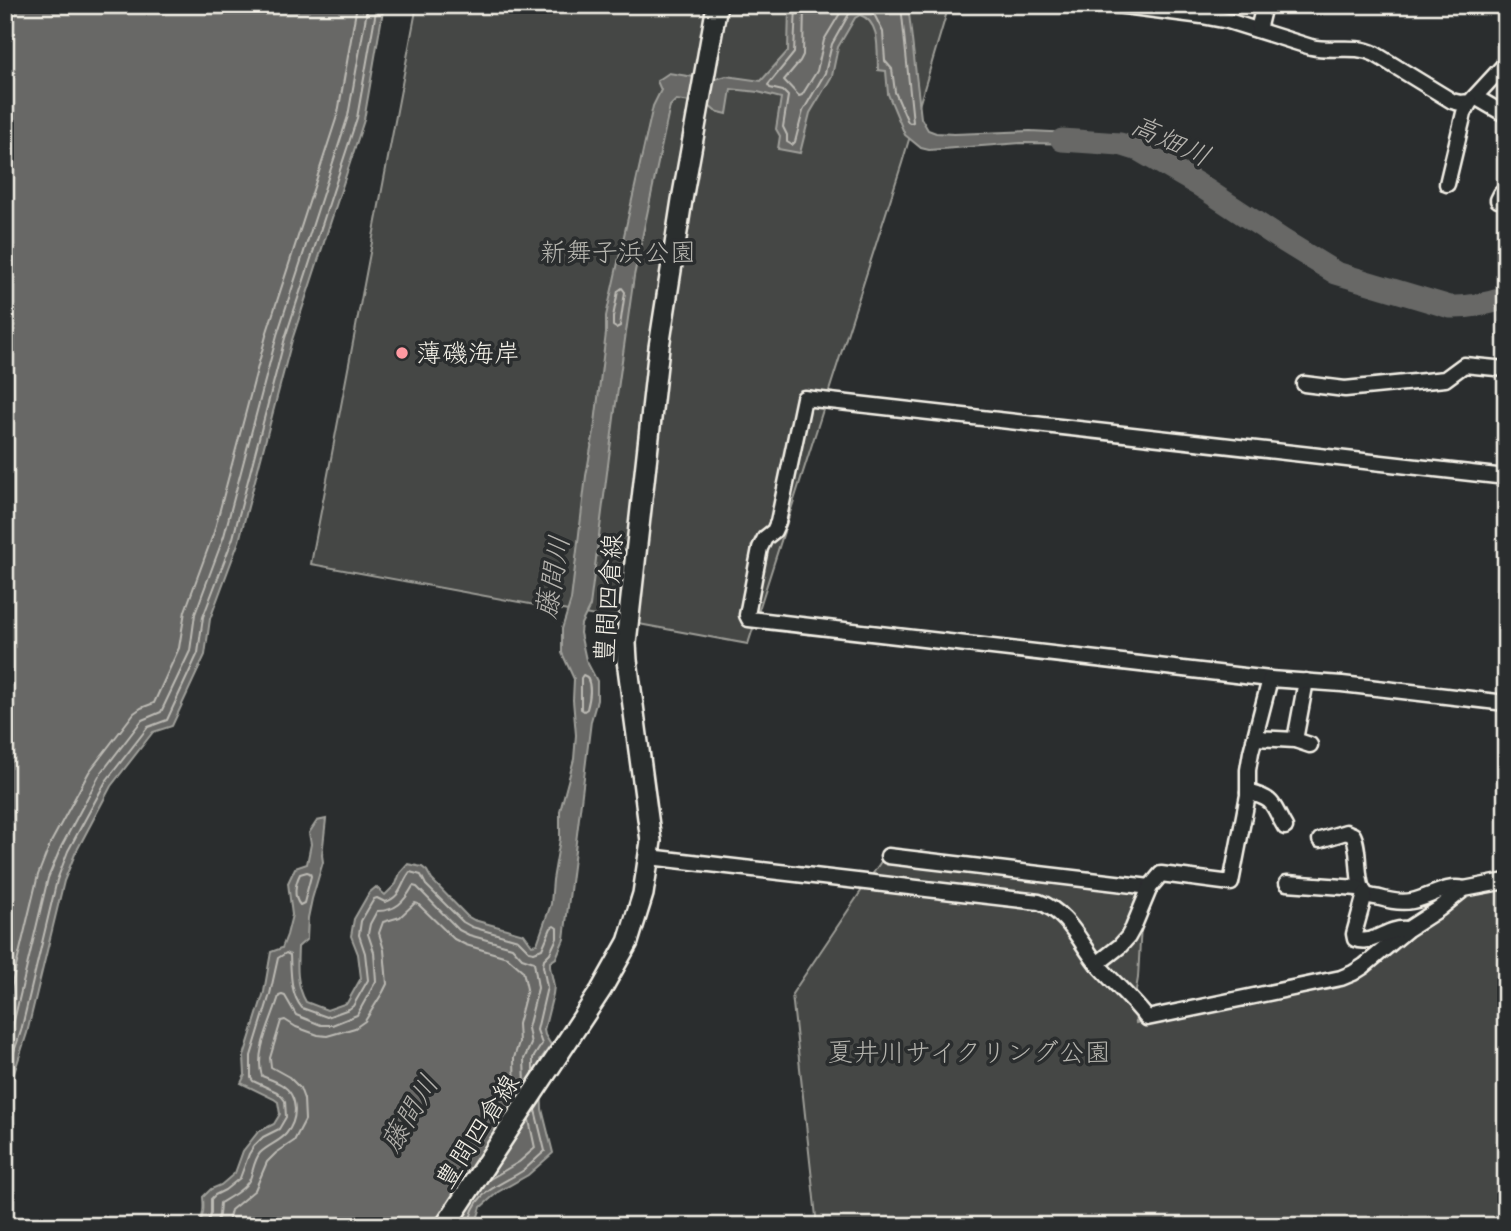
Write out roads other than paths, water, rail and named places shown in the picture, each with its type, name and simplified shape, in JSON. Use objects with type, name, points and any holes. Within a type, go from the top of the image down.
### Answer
[{"type":"main road","name":"豊間四倉線","points":[[445,1226],[601,990],[628,942],[643,894],[651,841],[626,643],[659,347],[681,200],[717,5]]},
{"type":"street","points":[[1116,5],[1228,21],[1323,50],[1365,49],[1452,101],[1460,103],[1472,99],[1506,116]]},
{"type":"street","points":[[1258,30],[1264,5]]},
{"type":"street","points":[[1447,184],[1464,113],[1472,99],[1506,63]]},
{"type":"street","points":[[1304,384],[1345,389],[1365,388],[1446,379],[1464,365],[1506,369]]},
{"type":"street","points":[[1506,477],[804,398],[778,522],[760,548],[747,615],[749,619],[1270,679],[1342,684],[1506,703]]},
{"type":"street","points":[[1097,964],[1128,937],[1150,887],[1161,874],[1231,883],[1248,792],[1248,770],[1270,679]]},
{"type":"street","points":[[1255,738],[1303,743],[1306,681]]},
{"type":"street","points":[[1248,792],[1272,801],[1285,827]]},
{"type":"street","points":[[1320,840],[1346,832],[1353,835],[1364,892],[1353,934],[1355,939],[1365,942],[1394,929],[1408,929]]},
{"type":"street","points":[[888,856],[1150,887]]},
{"type":"street","points":[[649,857],[1039,902],[1059,913],[1097,964],[1147,1018],[1341,978],[1364,966],[1408,929],[1440,909],[1464,889],[1506,881]]},
{"type":"street","points":[[1287,883],[1358,888],[1370,897],[1396,902],[1410,902],[1446,889],[1464,889]]},
{"type":"water","points":[[5,5],[384,5],[364,120],[292,340],[239,541],[210,619],[205,655],[172,726],[153,732],[111,786],[75,854],[64,881],[27,1033],[5,1101]]},
{"type":"water","name":"藤間川","points":[[789,5],[908,5],[921,118],[928,130],[954,134],[1030,131],[1091,134],[1091,144],[1021,143],[929,150],[921,148],[905,135],[888,94],[886,71],[878,70],[875,30],[867,19],[860,15],[855,18],[838,47],[832,76],[810,113],[800,153],[778,149],[780,136],[776,129],[781,98],[731,89],[727,114],[715,111],[707,104],[676,100],[670,106],[634,276],[590,606],[581,624],[580,633],[586,660],[597,681],[597,700],[591,721],[564,939],[556,958],[550,962],[554,986],[544,1030],[551,1045],[540,1060],[542,1109],[553,1153],[528,1175],[498,1192],[481,1207],[475,1226],[197,1226],[203,1213],[203,1197],[235,1173],[243,1151],[258,1132],[274,1124],[280,1114],[278,1102],[241,1083],[245,1075],[244,1056],[264,992],[271,952],[282,948],[287,935],[292,915],[288,883],[295,868],[307,864],[311,844],[309,833],[317,821],[326,819],[323,862],[308,918],[307,939],[298,947],[297,969],[306,1002],[327,1010],[347,1003],[361,978],[358,954],[351,936],[354,919],[369,893],[376,887],[385,895],[396,884],[400,873],[408,864],[427,871],[432,880],[467,916],[524,934],[532,945],[537,944],[551,904],[560,839],[560,811],[574,759],[576,735],[574,679],[562,653],[562,629],[571,600],[594,431],[606,316],[653,106],[661,90],[657,81],[669,73],[713,80],[726,76],[761,81],[788,51]]},
{"type":"waterway","name":"高畑川","points":[[1062,140],[1120,144],[1139,150],[1336,273],[1450,307],[1478,305],[1506,298]]},
{"type":"place","name":"薄磯海岸","points":[[402,353]]},
{"type":"park label","name":"新舞子浜公園","points":[[618,252]]},
{"type":"park label","name":"夏井川サイクリング公園","points":[[969,1052]]}]
